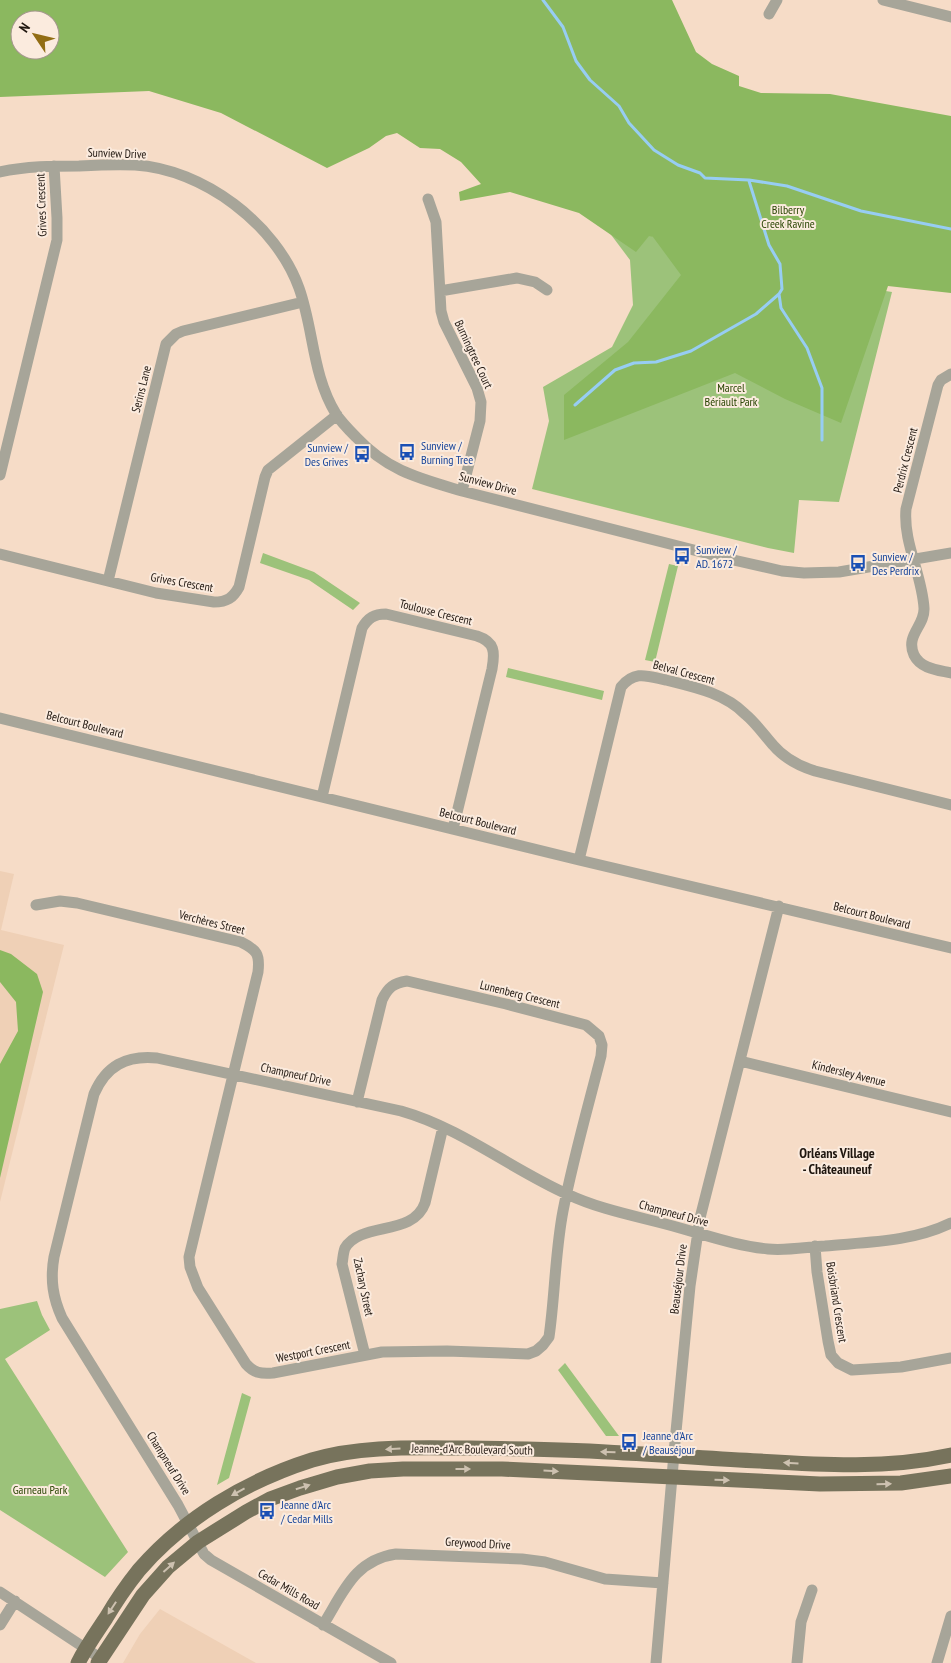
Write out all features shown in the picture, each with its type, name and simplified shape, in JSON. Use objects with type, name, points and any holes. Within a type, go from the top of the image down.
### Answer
[{"type":"main road","name":"Jeanne-d'Arc Boulevard South","points":[[78,1663],[124,1589],[140,1569],[188,1523],[218,1503],[261,1479],[313,1460],[366,1450],[409,1448],[624,1452],[674,1457],[840,1466],[900,1464],[951,1455]]},
{"type":"main road","name":"Jeanne-d'Arc Boulevard South","points":[[99,1661],[143,1595],[158,1577],[198,1542],[270,1499],[336,1477],[370,1471],[402,1469],[502,1469],[863,1485],[902,1483],[951,1476]]},
{"type":"street","points":[[769,14],[777,0]]},
{"type":"street","points":[[883,0],[951,17]]},
{"type":"street","name":"Sunview Drive","points":[[0,172],[54,166],[136,165],[179,175],[202,184],[234,204],[272,240],[300,288],[320,376],[337,415],[364,446],[401,472],[462,491],[729,559],[782,570],[839,572],[951,553]]},
{"type":"street","name":"Grives Crescent","points":[[0,475],[57,240],[54,166]]},
{"type":"street","name":"Burningtree Court","points":[[428,199],[436,222],[444,322],[477,388],[481,402],[482,412],[462,491]]},
{"type":"street","points":[[440,290],[517,278],[535,282],[547,290]]},
{"type":"street","name":"Serins Lane","points":[[108,581],[166,344],[176,334],[183,331],[303,302]]},
{"type":"street","name":"Perdrix Crescent","points":[[951,374],[941,380],[938,386],[906,509],[907,527],[924,610],[912,640],[913,652],[920,663],[928,668],[951,673]]},
{"type":"street","name":"Grives Crescent","points":[[0,554],[185,598],[214,602],[228,600],[239,587],[268,470],[337,415]]},
{"type":"street","name":"Toulouse Crescent","points":[[322,797],[362,628],[369,618],[377,614],[386,614],[483,638],[493,648],[492,669],[453,829]]},
{"type":"street","name":"Belval Crescent","points":[[579,860],[621,686],[635,675],[645,675],[694,687],[730,703],[744,713],[774,747],[802,767],[951,805]]},
{"type":"street","name":"Belcourt Boulevard","points":[[0,718],[579,860],[951,948]]},
{"type":"street","name":"Verchères Street","points":[[36,905],[60,901],[77,903],[241,942],[253,948],[259,962],[258,972],[234,1075]]},
{"type":"street","name":"Beauséjour Drive","points":[[656,1663],[690,1286],[697,1233],[778,906]]},
{"type":"street","name":"Lunenberg Crescent","points":[[357,1102],[382,1000],[390,986],[398,982],[407,981],[506,1004],[586,1026],[599,1036],[602,1045],[601,1056],[567,1194]]},
{"type":"street","name":"Champneuf Drive","points":[[188,1523],[62,1318],[53,1293],[52,1270],[94,1094],[99,1082],[108,1072],[120,1063],[130,1059],[143,1056],[157,1058],[423,1117],[567,1194],[611,1210],[714,1238],[769,1249],[898,1239],[923,1234],[951,1223]]},
{"type":"street","name":"Kindersley Avenue","points":[[740,1061],[951,1112]]},
{"type":"street","name":"Westport Crescent","points":[[234,1075],[191,1248],[190,1267],[192,1277],[198,1288],[252,1371],[262,1374],[273,1373],[382,1352],[447,1351],[528,1354],[536,1351],[549,1337],[557,1257],[567,1194]]},
{"type":"street","name":"Zachary Street","points":[[365,1354],[342,1264],[345,1248],[361,1236],[412,1220],[419,1214],[425,1203],[443,1127]]},
{"type":"street","name":"Boisbriand Crescent","points":[[815,1246],[817,1272],[828,1341],[831,1355],[838,1363],[852,1370],[900,1367],[951,1358]]},
{"type":"street","name":"Cedar Mills Road","points":[[188,1523],[204,1554],[211,1560],[391,1663]]},
{"type":"street","name":"Greywood Drive","points":[[323,1625],[356,1573],[374,1560],[396,1554],[522,1559],[545,1562],[605,1579],[663,1583]]},
{"type":"street","points":[[797,1663],[801,1622],[812,1590]]},
{"type":"street","points":[[0,1592],[86,1648],[99,1661]]},
{"type":"street","points":[[0,1625],[15,1602]]},
{"type":"street","points":[[937,1663],[951,1616]]},
{"type":"shaded area","points":[[0,871],[14,874],[1,930],[64,945],[0,1202]]},
{"type":"shaded area","points":[[160,1609],[256,1663],[123,1663],[140,1634]]},
{"type":"green space","name":"Bilberry Creek Ravine","points":[[0,0],[672,0],[696,52],[712,64],[739,76],[739,86],[761,93],[830,94],[951,116],[951,293],[888,286],[841,423],[785,399],[735,373],[564,440],[564,395],[628,342],[681,275],[653,237],[649,236],[636,252],[579,213],[510,192],[460,201],[459,192],[481,184],[461,162],[440,149],[420,148],[397,133],[386,136],[369,148],[327,168],[221,113],[149,91],[0,97]]},
{"type":"green space","name":"Marcel Bériault Park","points":[[600,220],[767,272],[892,292],[839,502],[799,500],[794,553],[532,489],[549,421],[543,387],[612,347],[633,305],[630,260]]},
{"type":"green space","points":[[263,553],[314,572],[360,603],[353,610],[309,580],[260,563]]},
{"type":"green space","points":[[669,564],[678,566],[655,662],[645,660]]},
{"type":"green space","points":[[508,668],[604,691],[602,700],[506,677]]},
{"type":"green space","points":[[0,950],[11,954],[37,974],[43,992],[0,1178],[0,1064],[18,1031],[16,1002],[0,982]]},
{"type":"green space","name":"Garneau Park","points":[[37,1301],[50,1330],[5,1359],[128,1552],[105,1577],[0,1510],[0,1309]]},
{"type":"green space","points":[[565,1363],[619,1436],[606,1436],[558,1370]]},
{"type":"green space","points":[[242,1393],[251,1397],[229,1478],[217,1485]]},
{"type":"waterway","points":[[543,0],[563,27],[576,61],[590,80],[619,106],[629,123],[654,150],[678,165],[700,173],[705,178],[749,180],[787,186],[861,211],[951,229]]},
{"type":"waterway","points":[[575,405],[615,370],[634,363],[656,362],[691,351],[756,314],[779,294],[782,289],[780,264],[769,245],[749,181]]},
{"type":"waterway","points":[[779,294],[781,308],[807,348],[822,388],[822,440]]},
{"type":"place","name":"Sunview / Burning Tree","points":[[407,452]]},
{"type":"place","name":"Sunview / Des Grives","points":[[362,454]]},
{"type":"place","name":"Sunview / AD. 1672","points":[[682,556]]},
{"type":"place","name":"Sunview / Des Perdrix","points":[[858,563]]},
{"type":"place","name":"Jeanne d'Arc / Beauséjour","points":[[629,1442]]},
{"type":"place","name":"Jeanne d'Arc / Cedar Mills","points":[[267,1511]]},
{"type":"district","name":"Orléans Village - Châteauneuf","points":[[837,1162]]}]
